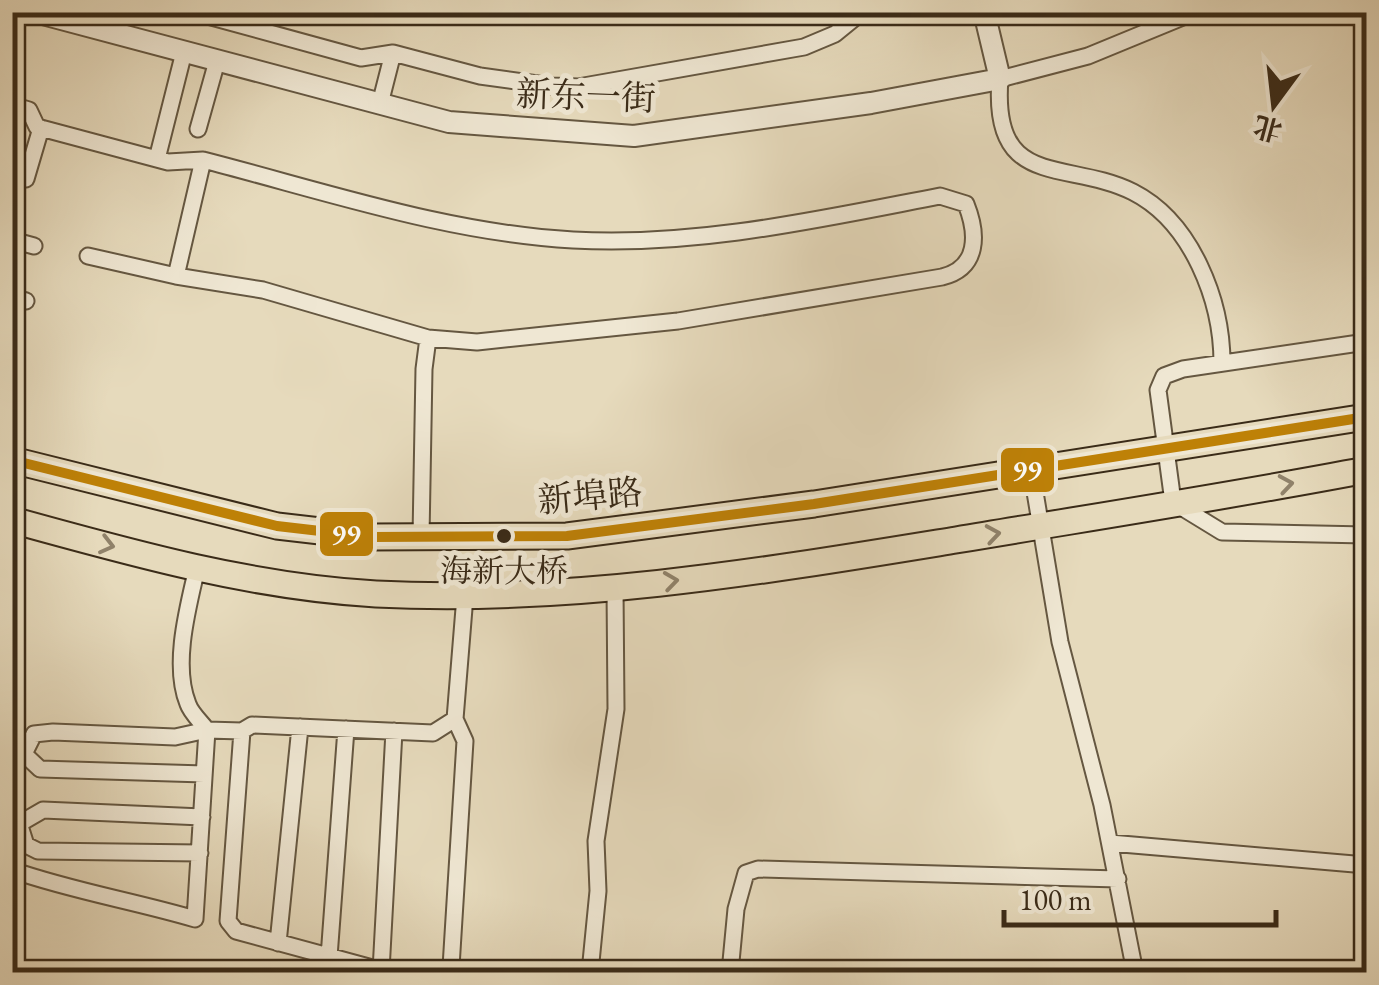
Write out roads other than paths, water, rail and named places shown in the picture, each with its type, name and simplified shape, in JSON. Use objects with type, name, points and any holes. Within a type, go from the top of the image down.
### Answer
[{"type":"highway","name":"新埠路","points":[[12,460],[277,526],[421,538],[567,536],[814,504],[1366,417]]},
{"type":"highway","points":[[12,520],[197,568],[288,585],[464,596],[615,588],[1043,525],[1366,470]]},
{"type":"street","name":"新东一街","points":[[35,12],[448,122],[634,136],[872,104],[1000,78],[1088,56],[1195,12]]},
{"type":"street","points":[[193,12],[361,58],[394,53],[480,76],[578,87],[804,47],[835,34],[862,12]]},
{"type":"street","points":[[984,12],[1000,78],[1001,120],[1012,145],[1035,167],[1134,192],[1176,229],[1198,261],[1213,303],[1222,334],[1222,363]]},
{"type":"street","points":[[158,159],[184,52]]},
{"type":"street","points":[[380,104],[394,53]]},
{"type":"street","points":[[198,130],[217,61]]},
{"type":"street","points":[[12,105],[29,110],[41,128],[158,159],[203,160],[436,220],[568,240],[671,239],[738,232],[940,196],[966,204],[974,232],[974,252],[965,266],[942,277],[678,321],[478,342],[428,338],[263,290],[88,256]]},
{"type":"street","points":[[26,179],[41,128]]},
{"type":"street","points":[[176,276],[203,160]]},
{"type":"street","points":[[12,240],[34,246]]},
{"type":"street","points":[[421,538],[428,338]]},
{"type":"street","points":[[1366,342],[1222,363],[1164,376],[1158,390],[1171,449],[1173,502],[1222,532],[1366,535]]},
{"type":"street","points":[[1031,468],[1060,642],[1110,842],[1135,972]]},
{"type":"street","points":[[12,870],[65,888],[122,898],[196,919],[207,730],[188,706],[184,681],[188,618],[197,568]]},
{"type":"street","points":[[590,972],[598,891],[596,840],[616,709],[615,588]]},
{"type":"street","points":[[446,972],[451,966],[464,741],[455,719],[464,596]]},
{"type":"street","points":[[204,774],[40,769],[18,753],[34,734],[175,737],[207,730],[242,731],[252,725],[433,733],[455,719]]},
{"type":"street","points":[[278,942],[300,727]]},
{"type":"street","points":[[329,957],[346,729]]},
{"type":"street","points":[[242,731],[228,920],[236,931],[384,972],[394,731]]},
{"type":"street","points":[[200,853],[38,850],[26,846],[16,827],[30,814],[42,810],[202,818]]},
{"type":"street","points":[[1110,842],[1366,864]]},
{"type":"street","points":[[730,972],[739,893],[746,873],[758,868],[1118,879]]},
{"type":"place","name":"海新大桥","points":[[504,536]]}]
